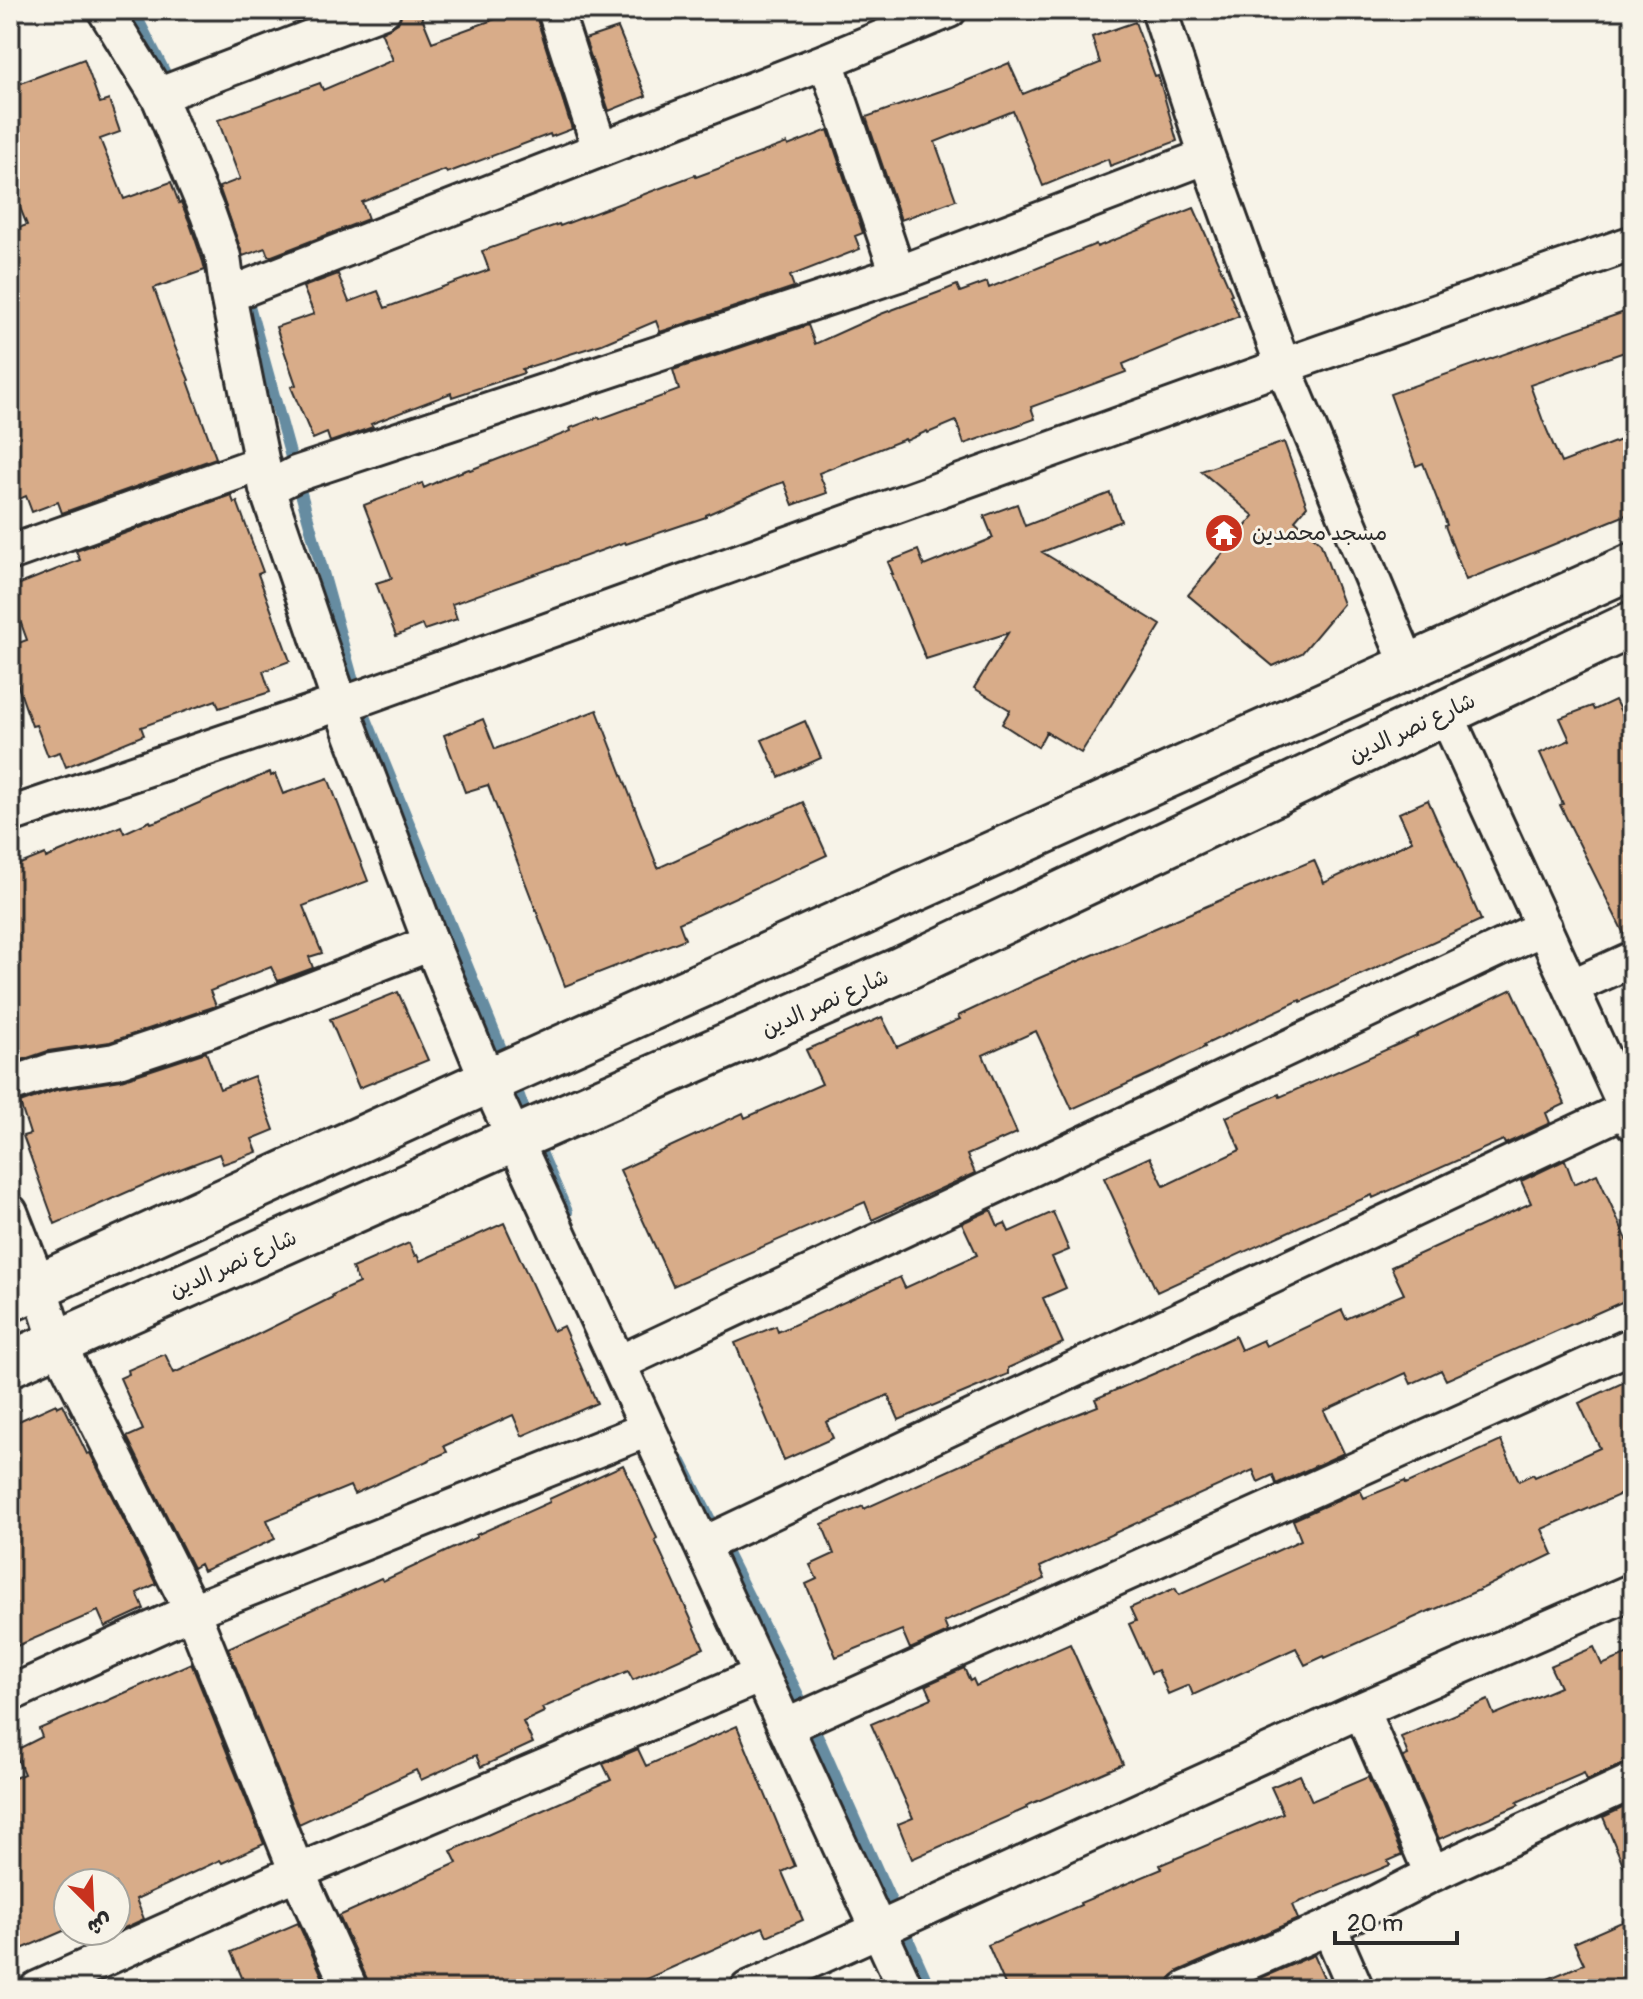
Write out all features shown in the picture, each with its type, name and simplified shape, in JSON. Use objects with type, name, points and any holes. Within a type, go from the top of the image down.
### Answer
[{"type":"street","points":[[105,10],[160,99],[208,214],[223,257],[265,476],[340,703],[431,943],[514,1139],[906,1989]]},
{"type":"street","points":[[160,99],[173,90],[383,10]]},
{"type":"street","points":[[555,10],[600,149]]},
{"type":"street","points":[[228,295],[949,10]]},
{"type":"street","points":[[1159,10],[1207,156],[1283,366],[1409,667]]},
{"type":"street","points":[[826,61],[898,274]]},
{"type":"street","points":[[10,553],[265,476],[296,474],[898,274],[1207,156]]},
{"type":"street","points":[[10,815],[358,699],[1633,243]]},
{"type":"street","points":[[24,1292],[1633,566]]},
{"type":"street","name":"شارع نصر الدين","points":[[10,1364],[900,970],[1633,624]]},
{"type":"street","points":[[701,1544],[1630,1116],[1445,712]]},
{"type":"street","points":[[619,1366],[645,1351],[1544,927]]},
{"type":"street","points":[[10,1085],[51,1071],[115,1061],[211,1029],[431,943]]},
{"type":"street","points":[[1571,987],[1633,959]]},
{"type":"street","points":[[10,1212],[24,1292],[57,1342],[192,1611],[297,1872],[350,1989]]},
{"type":"street","points":[[785,1727],[1633,1345]]},
{"type":"street","points":[[10,1694],[192,1611],[648,1429]]},
{"type":"street","points":[[748,1989],[1361,1710],[1633,1591]]},
{"type":"street","points":[[37,1989],[297,1872],[761,1675]]},
{"type":"street","points":[[1361,1710],[1432,1874]]},
{"type":"street","points":[[1186,1989],[1329,1927],[1432,1874],[1633,1781]]},
{"type":"street","points":[[1329,1927],[1356,1989]]},
{"type":"building","points":[[403,10],[419,10],[432,42],[520,10],[536,10],[572,129],[551,137],[550,134],[447,173],[445,170],[362,202],[368,219],[272,256],[268,256],[265,248],[243,256],[219,187],[240,179],[218,120],[320,83],[323,90],[393,60],[381,32],[398,23]]},
{"type":"building","points":[[1135,22],[1155,76],[1158,75],[1177,141],[1110,166],[1108,159],[1043,186],[1013,111],[935,142],[956,200],[901,220],[866,117],[1009,63],[1023,94],[1100,63],[1092,37]]},
{"type":"building","points":[[618,28],[646,96],[609,111],[585,39]]},
{"type":"building","points":[[84,59],[100,103],[109,100],[120,132],[100,139],[124,199],[171,182],[203,262],[205,270],[154,288],[216,458],[62,513],[58,502],[32,512],[26,496],[10,503],[10,231],[27,225],[10,183],[10,87]]},
{"type":"building","points":[[828,130],[863,233],[855,236],[860,249],[790,276],[794,287],[660,332],[656,321],[602,344],[522,369],[524,373],[452,397],[451,393],[330,442],[327,433],[313,439],[291,387],[296,385],[276,327],[314,314],[303,287],[338,274],[349,302],[378,291],[385,308],[489,270],[482,251]]},
{"type":"building","points":[[1194,208],[1239,316],[1123,364],[1126,372],[1031,407],[1035,419],[964,444],[956,421],[819,473],[827,493],[793,505],[784,482],[706,517],[625,542],[452,604],[457,619],[424,630],[422,625],[396,636],[376,583],[392,578],[364,505],[422,483],[424,488],[571,431],[570,428],[679,390],[673,370],[808,325],[815,344],[957,285],[960,292],[987,282],[989,288]]},
{"type":"building","points":[[1633,309],[1633,349],[1530,385],[1561,463],[1633,435],[1633,512],[1466,580],[1423,463],[1416,466],[1390,394]]},
{"type":"building","points":[[1284,442],[1307,506],[1295,520],[1320,542],[1343,604],[1302,653],[1273,666],[1188,595],[1254,516],[1201,471]]},
{"type":"building","points":[[1110,493],[1121,521],[1042,552],[1161,625],[1081,753],[1046,732],[1038,747],[1002,724],[1010,710],[974,688],[1008,633],[926,659],[888,562],[918,550],[924,566],[993,538],[984,516],[1017,504],[1025,526]]},
{"type":"building","points":[[231,495],[234,503],[237,501],[263,572],[258,574],[290,661],[263,671],[270,692],[219,708],[216,700],[141,727],[144,735],[66,767],[60,752],[48,756],[36,725],[32,726],[10,663],[10,646],[27,640],[10,588],[80,560],[76,551]]},
{"type":"building","points":[[1615,700],[1623,716],[1633,711],[1633,939],[1627,940],[1560,805],[1563,804],[1540,753],[1570,740],[1560,718],[1592,706],[1594,710]]},
{"type":"building","points":[[597,710],[658,868],[803,802],[827,855],[679,923],[685,939],[565,986],[488,785],[465,792],[444,735],[483,719],[495,749]]},
{"type":"building","points":[[805,721],[821,758],[779,777],[762,740]]},
{"type":"building","points":[[270,772],[271,776],[275,774],[283,794],[328,778],[368,881],[303,906],[322,953],[309,957],[313,968],[278,981],[271,967],[210,991],[216,1006],[110,1042],[48,1051],[10,1064],[10,868],[45,854],[46,858],[121,826],[124,833],[150,821],[160,820]]},
{"type":"building","points":[[1428,800],[1481,920],[1300,1000],[1072,1109],[1036,1031],[983,1055],[1017,1133],[967,1155],[975,1173],[872,1220],[865,1202],[673,1286],[620,1170],[743,1113],[745,1118],[822,1084],[806,1050],[882,1017],[897,1047],[1037,979],[1314,860],[1324,883],[1412,841],[1399,813]]},
{"type":"building","points":[[1512,989],[1565,1104],[1546,1113],[1550,1123],[1505,1144],[1503,1140],[1373,1198],[1372,1195],[1331,1212],[1157,1292],[1104,1178],[1150,1157],[1164,1186],[1240,1150],[1226,1117],[1279,1094],[1280,1097],[1417,1036]]},
{"type":"building","points":[[398,992],[428,1060],[359,1088],[330,1019]]},
{"type":"building","points":[[206,1052],[220,1089],[254,1076],[274,1130],[252,1139],[257,1152],[223,1164],[219,1154],[55,1224],[23,1136],[30,1134],[20,1103],[56,1090],[121,1080]]},
{"type":"building","points":[[1565,1160],[1574,1184],[1597,1174],[1633,1253],[1633,1297],[1446,1380],[1441,1370],[1411,1384],[1406,1373],[1324,1411],[1344,1453],[1276,1484],[1273,1475],[1258,1482],[1253,1470],[1040,1567],[1045,1579],[944,1622],[948,1632],[910,1649],[902,1630],[836,1657],[806,1584],[817,1579],[810,1565],[834,1554],[822,1524],[863,1506],[864,1509],[1042,1428],[1098,1406],[1095,1399],[1235,1336],[1241,1350],[1263,1340],[1266,1346],[1342,1310],[1346,1319],[1404,1294],[1391,1267],[1531,1203],[1521,1181]]},
{"type":"building","points":[[991,1210],[998,1226],[1005,1223],[1009,1232],[1053,1212],[1069,1250],[1052,1257],[1066,1288],[1043,1298],[1063,1343],[1008,1368],[1008,1374],[899,1420],[888,1395],[826,1422],[833,1438],[784,1460],[735,1343],[776,1326],[778,1332],[900,1277],[905,1288],[977,1255],[962,1223]]},
{"type":"building","points":[[504,1223],[553,1331],[563,1326],[597,1403],[522,1436],[513,1415],[444,1446],[447,1452],[354,1494],[350,1486],[267,1520],[275,1539],[203,1571],[200,1564],[193,1568],[127,1437],[143,1430],[120,1378],[129,1374],[128,1370],[165,1354],[174,1373],[242,1342],[359,1283],[352,1268],[409,1243],[420,1261]]},
{"type":"building","points":[[1633,1378],[1633,1520],[1621,1494],[1542,1529],[1553,1554],[1479,1590],[1305,1665],[1296,1648],[1193,1695],[1189,1685],[1168,1694],[1158,1670],[1151,1673],[1129,1624],[1136,1621],[1130,1608],[1175,1588],[1179,1595],[1301,1540],[1293,1520],[1360,1490],[1364,1498],[1405,1481],[1406,1484],[1501,1441],[1519,1481],[1600,1448],[1579,1403]]},
{"type":"building","points":[[56,1404],[57,1407],[63,1404],[156,1584],[137,1593],[144,1609],[105,1627],[98,1611],[10,1649],[10,1425]]},
{"type":"building","points":[[623,1465],[704,1648],[633,1680],[628,1671],[542,1708],[544,1712],[523,1722],[533,1743],[481,1767],[476,1755],[421,1780],[416,1770],[299,1824],[228,1648],[381,1578],[383,1581]]},
{"type":"building","points":[[1070,1644],[1123,1764],[912,1859],[898,1824],[913,1818],[871,1724],[932,1698],[926,1685],[964,1668],[976,1686]]},
{"type":"building","points":[[1594,1647],[1602,1665],[1633,1652],[1633,1761],[1587,1780],[1584,1773],[1439,1839],[1403,1757],[1408,1755],[1401,1737],[1488,1700],[1494,1715],[1560,1687],[1550,1666]]},
{"type":"building","points":[[191,1663],[264,1844],[222,1863],[220,1860],[136,1899],[144,1919],[132,1924],[132,1867],[52,1867],[52,1936],[10,1954],[10,1780],[24,1774],[14,1751],[42,1737],[39,1729]]},
{"type":"building","points":[[737,1726],[795,1866],[782,1872],[803,1920],[767,1936],[763,1927],[624,1989],[370,1989],[339,1916],[457,1863],[451,1851],[611,1780],[603,1764],[638,1749],[646,1766]]},
{"type":"building","points":[[1300,1775],[1312,1801],[1368,1777],[1402,1855],[1388,1861],[1390,1865],[1292,1905],[1298,1919],[1178,1971],[1170,1978],[1166,1989],[1007,1989],[988,1945],[1162,1869],[1160,1865],[1283,1813],[1271,1787]]},
{"type":"building","points":[[1633,1803],[1633,1888],[1603,1817]]},
{"type":"building","points":[[1633,1917],[1633,1989],[1524,1989],[1584,1964],[1574,1943]]},
{"type":"building","points":[[298,1923],[328,1989],[247,1989],[231,1952]]},
{"type":"building","points":[[1314,1955],[1329,1989],[1236,1989]]},
{"type":"waterway","points":[[133,10],[173,89]]},
{"type":"waterway","points":[[245,291],[358,699],[567,1212]]},
{"type":"waterway","points":[[681,1462],[809,1717],[930,1989]]},
{"type":"place","name":"مسجد محمدين","points":[[1224,533]]}]
